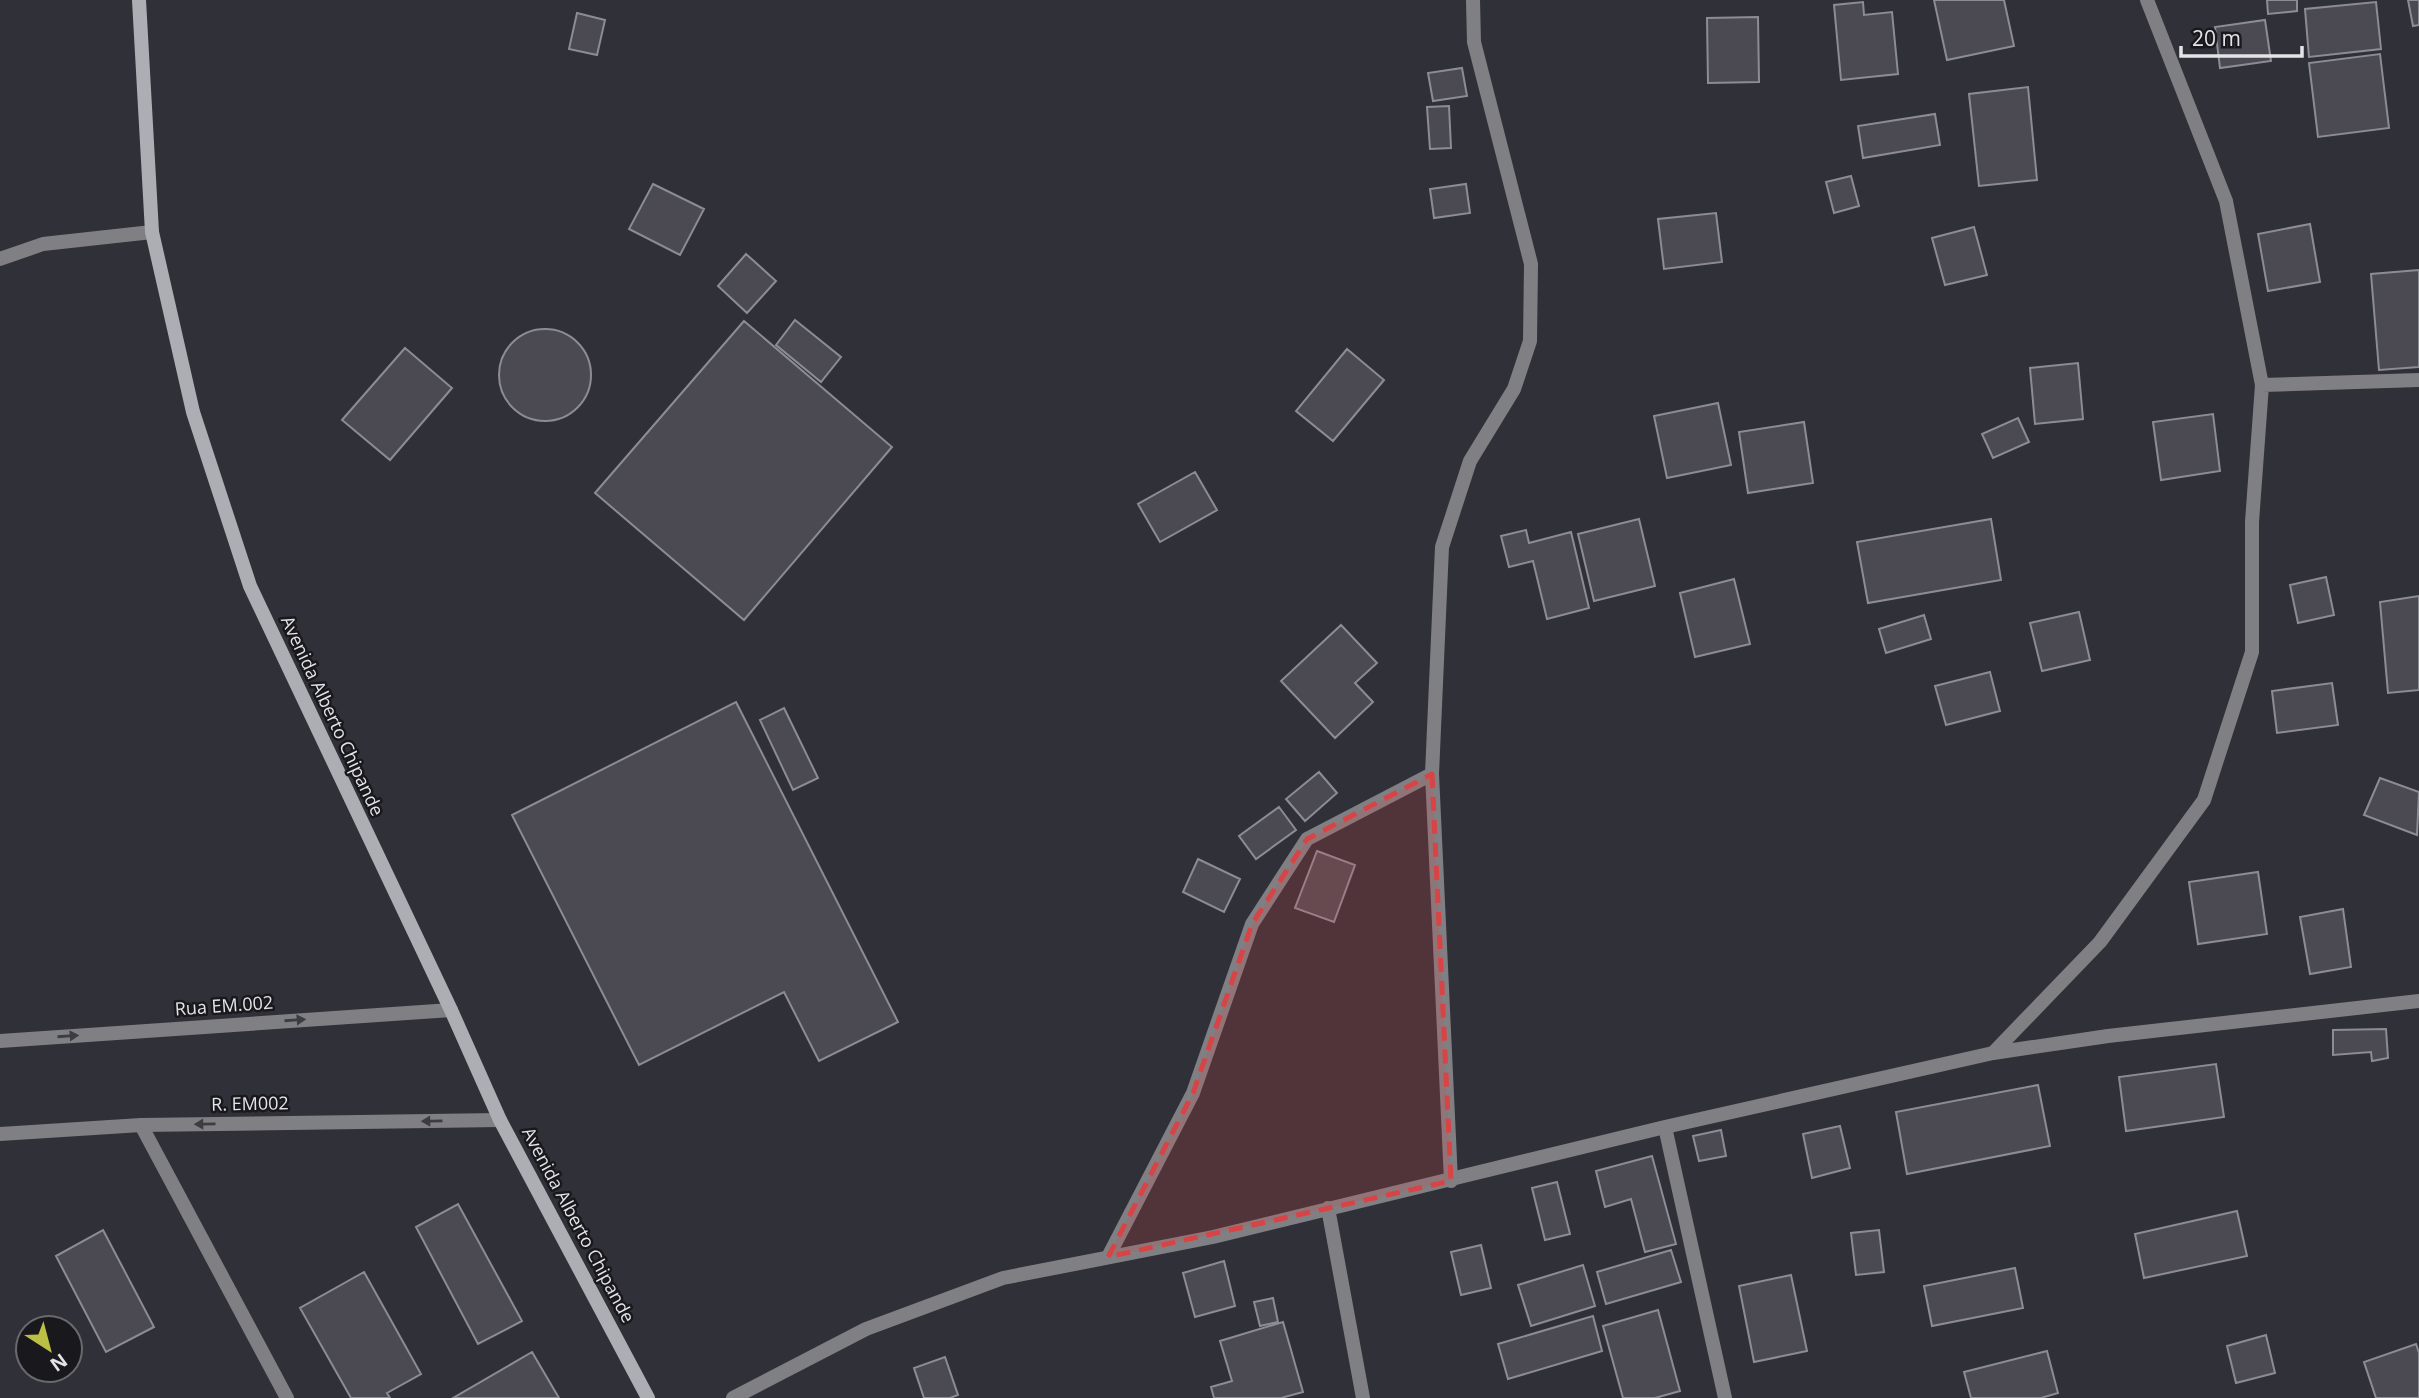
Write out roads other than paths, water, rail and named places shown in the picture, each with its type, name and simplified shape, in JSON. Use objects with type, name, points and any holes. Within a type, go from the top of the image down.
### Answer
[{"type":"main road","name":"Avenida Alberto Chipande","points":[[139,0],[152,232],[193,412],[250,586],[451,1010],[500,1120],[648,1398]]},
{"type":"street","points":[[1451,1181],[1432,774],[1442,547],[1470,460],[1514,389],[1530,341],[1531,264],[1474,42],[1473,0]]},
{"type":"street","points":[[1993,1053],[2100,942],[2204,800],[2252,652],[2252,522],[2262,385],[2226,201],[2147,0]]},
{"type":"street","points":[[0,259],[43,244],[152,232]]},
{"type":"street","points":[[2262,385],[2419,380]]},
{"type":"street","points":[[1108,1257],[1193,1093],[1252,924],[1307,839],[1432,774]]},
{"type":"street","points":[[733,1398],[866,1329],[1003,1278],[1213,1237],[1665,1127],[1993,1053],[2108,1036],[2419,1001]]},
{"type":"street","name":"Rua EM.002","points":[[0,1041],[451,1010]]},
{"type":"street","name":"R. EM002","points":[[0,1134],[141,1125],[500,1120]]},
{"type":"street","points":[[141,1125],[287,1398]]},
{"type":"street","points":[[1665,1127],[1726,1398]]},
{"type":"street","points":[[1328,1208],[1363,1398]]}]
